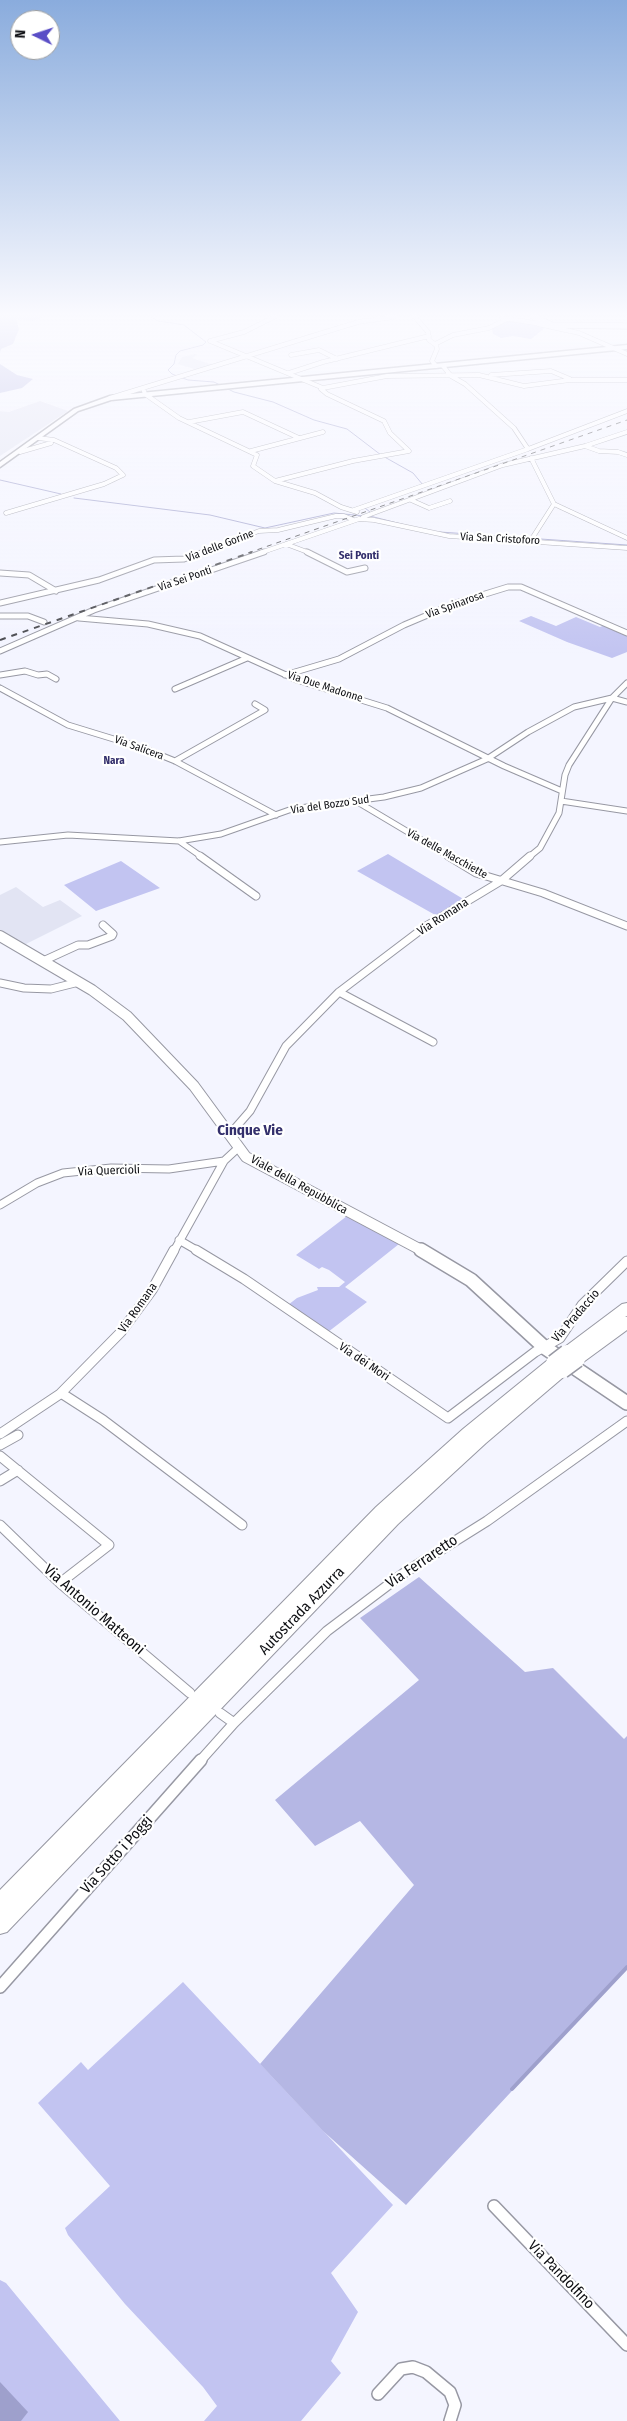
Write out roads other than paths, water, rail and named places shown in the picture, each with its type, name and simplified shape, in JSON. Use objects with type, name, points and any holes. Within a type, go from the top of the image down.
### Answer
[{"type":"highway","name":"Autostrada Azzurra","points":[[0,1925],[392,1519],[565,1361],[627,1308]]},
{"type":"highway","name":"Autostrada Azzurra","points":[[0,1904],[382,1512],[469,1432],[565,1361],[627,1322]]},
{"type":"main road","points":[[0,465],[49,430]]},
{"type":"main road","name":"Viale della Repubblica","points":[[0,936],[113,1003],[141,1029],[194,1086],[230,1134],[238,1148],[258,1165],[454,1268],[471,1280],[544,1347],[627,1403]]},
{"type":"street","points":[[49,430],[55,442]]},
{"type":"street","points":[[206,430],[258,456],[253,466],[275,481],[315,493],[341,507],[354,510],[362,517],[503,465],[584,446],[627,432]]},
{"type":"street","points":[[282,430],[299,438]]},
{"type":"street","points":[[275,481],[353,461],[408,450],[391,435],[388,430]]},
{"type":"street","points":[[515,430],[528,449]]},
{"type":"street","points":[[354,510],[578,430]]},
{"type":"street","points":[[251,451],[323,432]]},
{"type":"street","points":[[0,512],[7,512],[104,484],[123,474],[116,468],[55,442],[37,439]]},
{"type":"street","points":[[20,452],[55,442]]},
{"type":"street","points":[[584,446],[599,451],[618,452],[627,456]]},
{"type":"street","points":[[531,458],[554,504],[627,538]]},
{"type":"street","points":[[411,500],[429,508],[450,501]]},
{"type":"street","points":[[531,539],[544,523],[554,504]]},
{"type":"street","name":"Via delle Gorine","points":[[0,603],[112,576],[152,560],[184,559],[256,532],[278,530],[336,516],[344,516],[354,520]]},
{"type":"street","name":"Via Sei Ponti","points":[[0,651],[52,627],[362,517],[374,520]]},
{"type":"street","name":"Via San Cristoforo","points":[[374,520],[449,536],[531,539],[626,546]]},
{"type":"street","points":[[286,544],[316,555],[347,572],[365,568]]},
{"type":"street","points":[[0,573],[29,575],[56,591]]},
{"type":"street","name":"Via Spinarosa","points":[[285,675],[347,656],[404,625],[456,603],[515,586],[627,633]]},
{"type":"street","points":[[0,616],[28,616],[44,622]]},
{"type":"street","name":"Via Due Madonne","points":[[77,618],[116,619],[177,629],[200,636],[285,675],[387,708],[488,758],[562,791]]},
{"type":"street","points":[[175,689],[247,658]]},
{"type":"street","points":[[0,675],[25,671],[38,676],[47,674],[56,679]]},
{"type":"street","name":"Via Romana","points":[[230,1134],[250,1112],[286,1046],[339,992],[426,926],[501,881],[540,848],[555,823],[561,801],[564,776],[569,766],[612,698],[627,683]]},
{"type":"street","name":"Via Salicera","points":[[0,688],[68,725],[143,748],[175,761],[276,815]]},
{"type":"street","points":[[612,698],[627,702]]},
{"type":"street","name":"Via del Bozzo Sud","points":[[0,842],[63,835],[179,841],[221,834],[252,826],[292,809],[356,802],[398,794],[421,788],[456,774],[488,758],[566,711],[592,701],[612,698]]},
{"type":"street","points":[[175,761],[265,710],[255,704]]},
{"type":"street","points":[[561,801],[627,811]]},
{"type":"street","name":"Via delle Macchiette","points":[[356,802],[476,873],[501,881],[513,882],[627,926]]},
{"type":"street","points":[[179,841],[256,896]]},
{"type":"street","points":[[43,961],[78,945],[88,945],[112,936],[103,925]]},
{"type":"street","points":[[0,983],[24,988],[51,989],[79,982]]},
{"type":"street","points":[[339,992],[433,1042]]},
{"type":"street","name":"Via Romana","points":[[0,1434],[34,1413],[61,1393],[134,1316],[152,1290],[224,1162],[238,1148]]},
{"type":"street","name":"Via Quercioli","points":[[0,1205],[37,1183],[63,1173],[111,1168],[169,1170],[224,1162]]},
{"type":"street","name":"Via dei Mori","points":[[179,1240],[244,1279],[443,1417],[452,1417],[544,1347]]},
{"type":"street","name":"Via Pradaccio","points":[[544,1347],[560,1338],[582,1305],[627,1261]]},
{"type":"street","points":[[61,1393],[103,1420],[242,1525]]},
{"type":"street","name":"Via Ferraretto","points":[[234,1723],[328,1631],[404,1573],[486,1521],[627,1421]]},
{"type":"street","points":[[0,1445],[18,1434]]},
{"type":"street","points":[[0,1456],[109,1545],[60,1583]]},
{"type":"street","points":[[0,1481],[18,1470]]},
{"type":"street","name":"Via Antonio Matteoni","points":[[0,1525],[60,1583],[190,1693]]},
{"type":"street","points":[[220,1713],[234,1723]]},
{"type":"street","name":"Via Sotto i Poggi","points":[[0,1987],[234,1723]]},
{"type":"street","name":"Via Pandolfino","points":[[494,2206],[627,2345]]},
{"type":"street","points":[[378,2394],[401,2369],[413,2367],[426,2372],[450,2392],[455,2405],[450,2421]]},
{"type":"waterway","points":[[348,430],[381,455],[413,473],[423,485]]},
{"type":"waterway","points":[[0,480],[61,494]]},
{"type":"waterway","points":[[74,498],[210,515],[265,528],[334,513],[364,516]]},
{"type":"waterway","points":[[365,508],[370,512]]},
{"type":"waterway","points":[[370,516],[413,527]]},
{"type":"waterway","points":[[440,532],[627,545]]},
{"type":"waterway","points":[[512,2089],[627,1967]]},
{"type":"railway","points":[[248,553],[599,430]]},
{"type":"railway","points":[[0,640],[252,552]]},
{"type":"district","name":"Sei Ponti","points":[[359,556]]},
{"type":"district","name":"Nara","points":[[114,761]]},
{"type":"district","name":"Cinque Vie","points":[[250,1131]]}]
